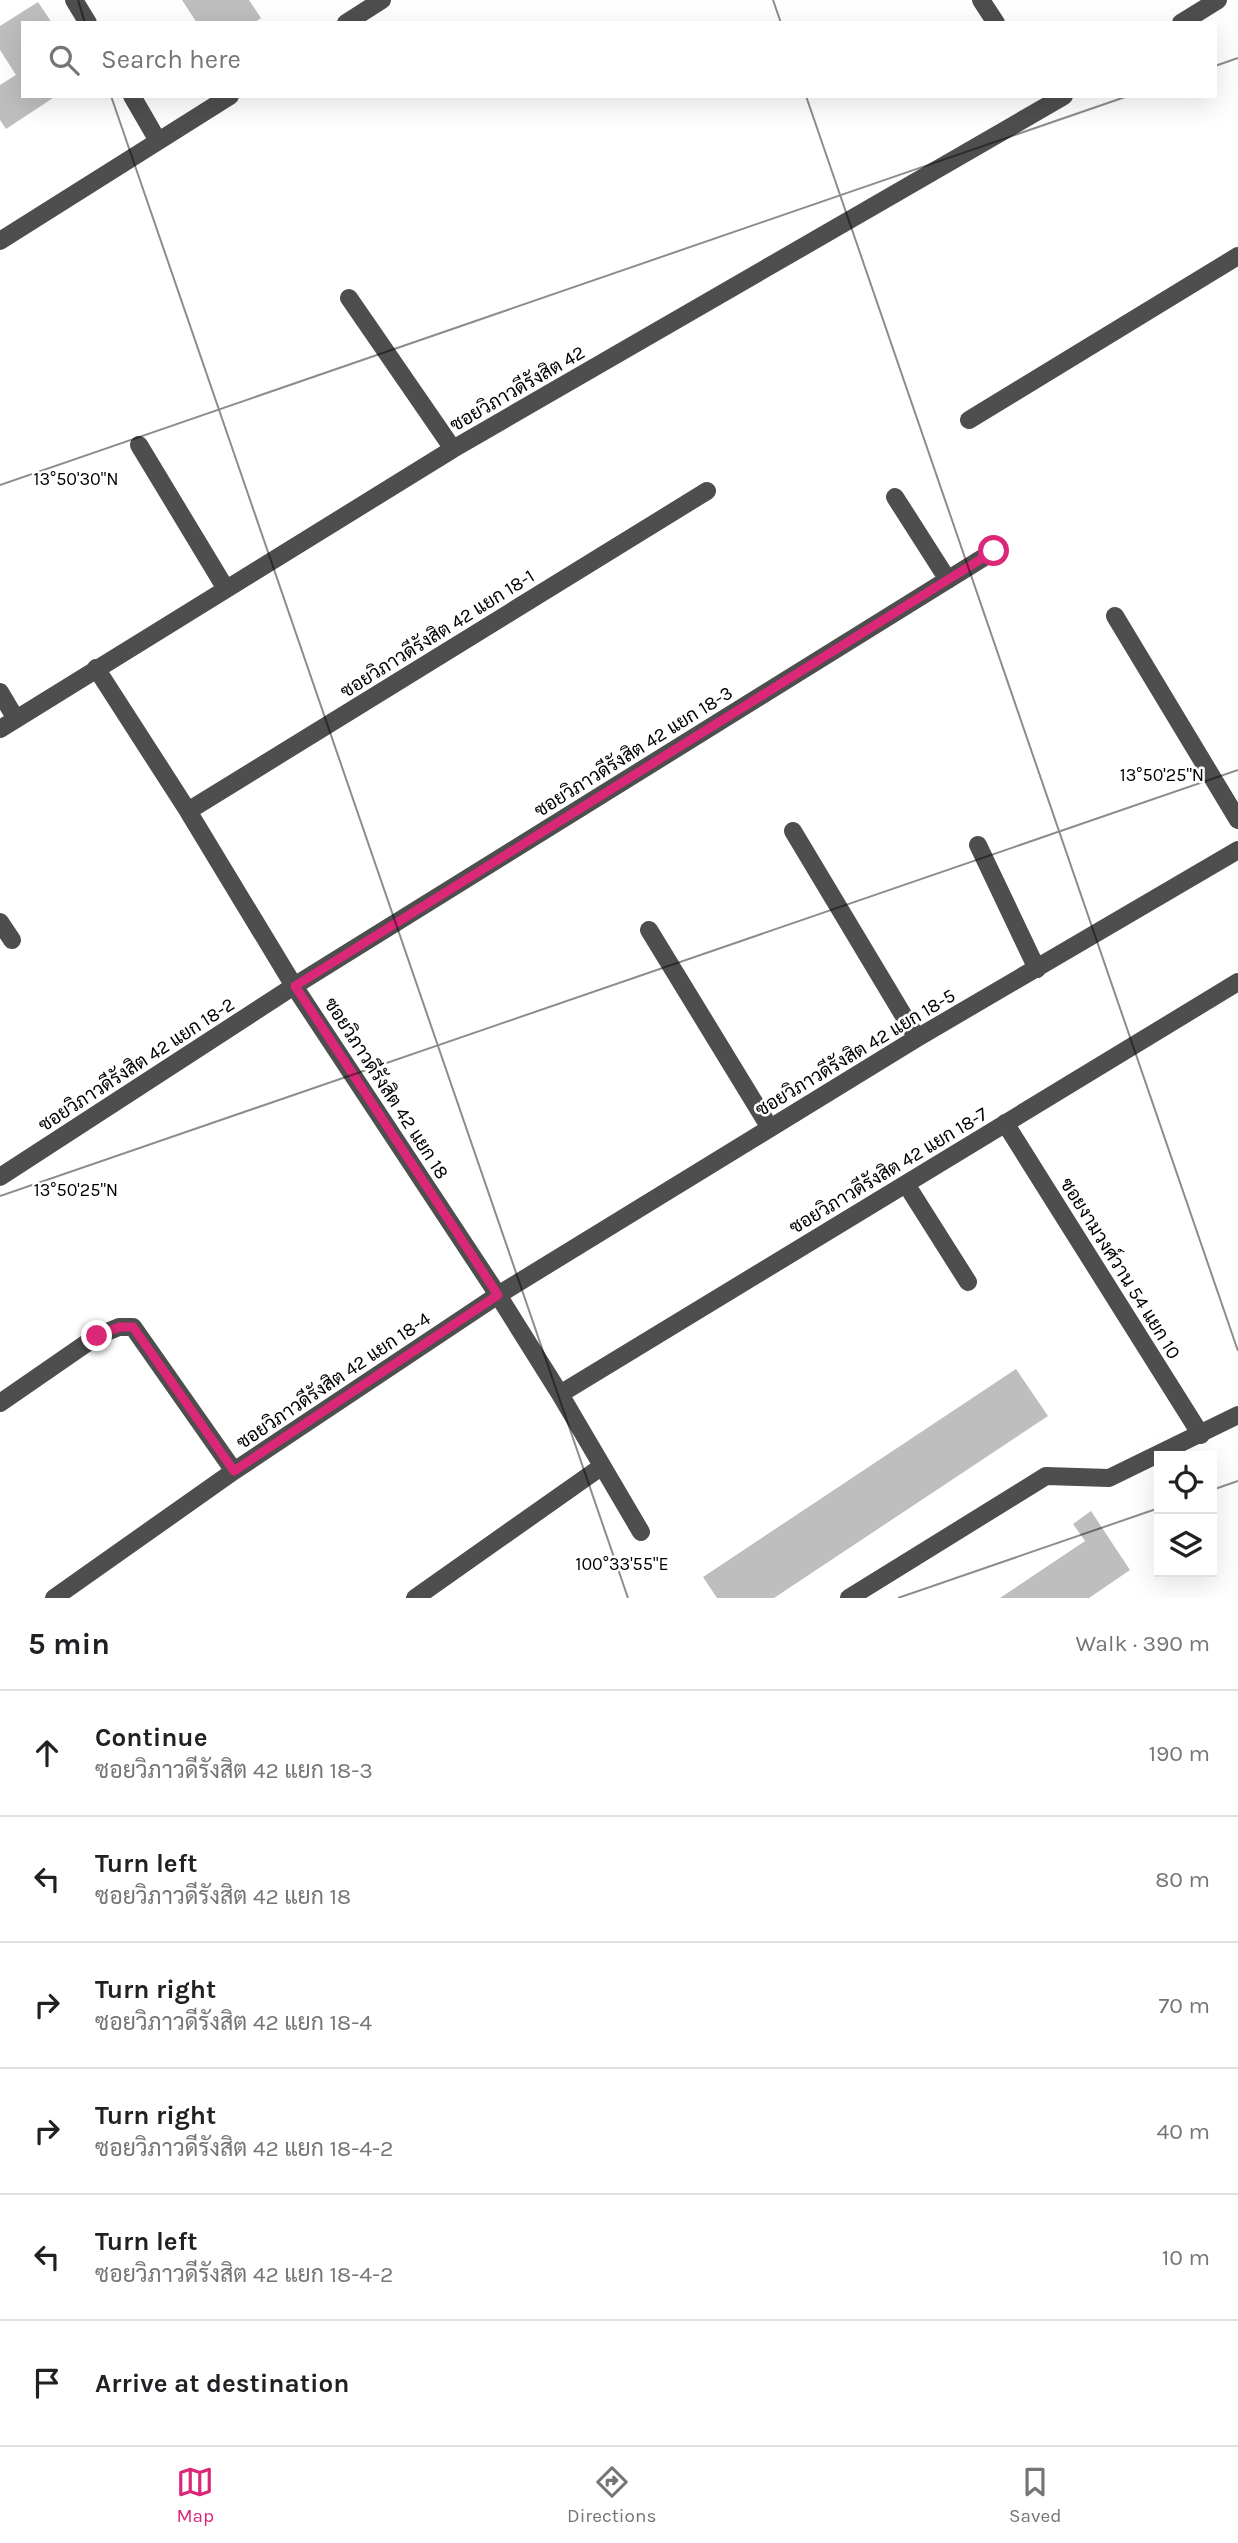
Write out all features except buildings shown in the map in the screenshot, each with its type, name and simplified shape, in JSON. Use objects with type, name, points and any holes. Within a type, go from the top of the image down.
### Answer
[{"type":"street","points":[[74,0],[87,21]]},
{"type":"street","points":[[349,21],[383,0]]},
{"type":"street","points":[[981,0],[995,21]]},
{"type":"street","points":[[1184,21],[1218,0]]},
{"type":"street","points":[[133,98],[158,141]]},
{"type":"street","points":[[0,241],[227,98]]},
{"type":"street","name":"ซอยวิภาวดีรังสิต 42","points":[[0,729],[453,449],[1053,99]]},
{"type":"street","points":[[969,420],[1238,256]]},
{"type":"street","points":[[349,298],[453,449]]},
{"type":"street","points":[[139,445],[226,589]]},
{"type":"street","name":"ซอยวิภาวดีรังสิต 42 แยก 18-1","points":[[188,811],[707,491]]},
{"type":"street","points":[[895,498],[948,580]]},
{"type":"street","name":"ซอยวิภาวดีรังสิต 42 แยก 18-3","points":[[295,986],[994,551]]},
{"type":"street","points":[[1115,616],[1238,820]]},
{"type":"street","name":"ซอยวิภาวดีรังสิต 42 แยก 18","points":[[96,668],[188,811],[295,986],[498,1295],[641,1532]]},
{"type":"street","points":[[0,692],[16,719]]},
{"type":"street","points":[[793,831],[917,1038]]},
{"type":"street","points":[[978,845],[1037,969]]},
{"type":"street","name":"ซอยวิภาวดีรังสิต 42 แยก 18-5","points":[[498,1295],[917,1038],[1238,850]]},
{"type":"street","points":[[0,922],[12,940]]},
{"type":"street","points":[[649,930],[770,1128]]},
{"type":"street","name":"ซอยวิภาวดีรังสิต 42 แยก 18-7","points":[[560,1394],[1238,982]]},
{"type":"street","name":"ซอยวิภาวดีรังสิต 42 แยก 18-2","points":[[0,1177],[295,986]]},
{"type":"street","name":"ซอยงามวงศ์วาน 54 แยก 10","points":[[1005,1123],[1201,1435]]},
{"type":"street","points":[[906,1184],[968,1282]]},
{"type":"street","name":"ซอยวิภาวดีรังสิต 42 แยก 18-4","points":[[54,1598],[234,1471],[498,1295]]},
{"type":"street","points":[[0,1403],[97,1336],[119,1327],[133,1327],[234,1471]]},
{"type":"street","points":[[849,1598],[1046,1476],[1109,1478],[1201,1435],[1236,1423]]},
{"type":"street","points":[[415,1598],[601,1467]]},
{"type":"route","points":[[97,1336],[119,1327],[133,1327],[234,1471],[498,1295],[295,986],[994,551]]}]
